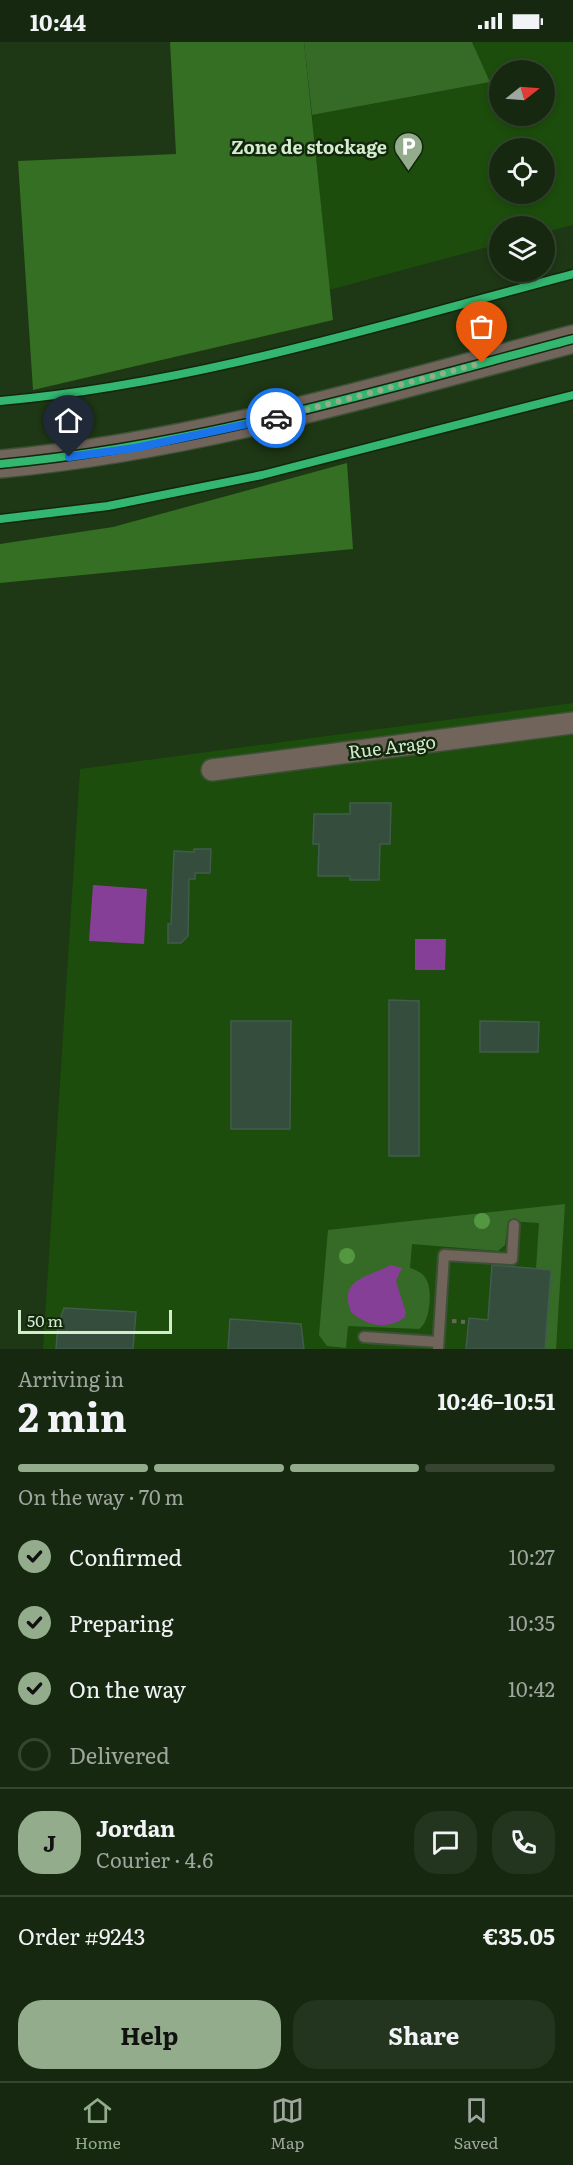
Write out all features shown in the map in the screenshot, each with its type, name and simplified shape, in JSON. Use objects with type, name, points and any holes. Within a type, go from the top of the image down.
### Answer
[{"type":"street","points":[[0,464],[135,448],[223,431],[573,339]]},
{"type":"street","name":"Rue Arago","points":[[212,770],[573,723]]},
{"type":"lane","points":[[364,1337],[438,1346],[444,1255],[512,1259],[514,1225]]},
{"type":"shaded area","points":[[170,42],[304,42],[333,320],[33,390],[18,161],[176,154]]},
{"type":"shaded area","points":[[304,42],[472,42],[489,80],[489,82],[312,115]]},
{"type":"shaded area","name":"Zone de stockage","points":[[472,42],[573,42],[573,225],[555,230],[555,216],[489,216],[489,247],[329,290],[312,115],[489,82],[489,126],[555,126],[555,60],[489,60],[489,80]]},
{"type":"shaded area","points":[[347,463],[353,549],[0,583],[0,544],[113,527]]},
{"type":"shaded area","points":[[573,703],[573,1349],[43,1349],[80,769]]},
{"type":"shaded area","points":[[93,885],[147,889],[144,944],[89,941]]},
{"type":"shaded area","points":[[415,939],[446,939],[445,970],[415,970]]},
{"type":"shaded area","points":[[565,1204],[556,1349],[545,1349],[551,1270],[536,1269],[539,1223],[508,1221],[505,1245],[498,1251],[412,1244],[410,1268],[425,1277],[429,1291],[428,1313],[423,1326],[419,1329],[348,1326],[346,1348],[327,1346],[319,1335],[328,1230]]},
{"type":"shaded area","points":[[391,1265],[402,1268],[396,1281],[406,1313],[404,1318],[384,1325],[364,1321],[351,1312],[348,1301],[349,1292],[352,1286],[365,1276]]},
{"type":"building","points":[[350,803],[391,803],[390,844],[380,844],[379,880],[350,880],[350,876],[318,876],[319,844],[313,844],[314,814],[350,814]]},
{"type":"building","points":[[194,849],[211,849],[210,873],[195,873],[195,879],[189,879],[188,936],[181,943],[168,943],[174,851],[194,852]]},
{"type":"building","points":[[389,1000],[419,1001],[419,1156],[389,1156]]},
{"type":"building","points":[[231,1021],[291,1021],[290,1129],[231,1129]]},
{"type":"building","points":[[480,1021],[539,1022],[538,1052],[480,1052]]},
{"type":"building","points":[[492,1265],[551,1270],[545,1349],[466,1349],[469,1318],[488,1320]]},
{"type":"building","points":[[64,1308],[136,1312],[133,1349],[56,1349],[58,1325]]},
{"type":"building","points":[[230,1319],[301,1324],[304,1349],[228,1349]]},
{"type":"cycle path","points":[[0,401],[73,393],[217,367],[360,332],[573,274]]},
{"type":"cycle path","points":[[0,464],[73,456],[218,430],[360,396],[573,339]]},
{"type":"cycle path","points":[[0,519],[108,506],[262,475],[573,395]]},
{"type":"way so far","points":[[276,418],[482,363]]},
{"type":"place","name":"Zone de stockage","points":[[408,172]]},
{"type":"route","points":[[69,457],[135,448],[276,418]]}]
